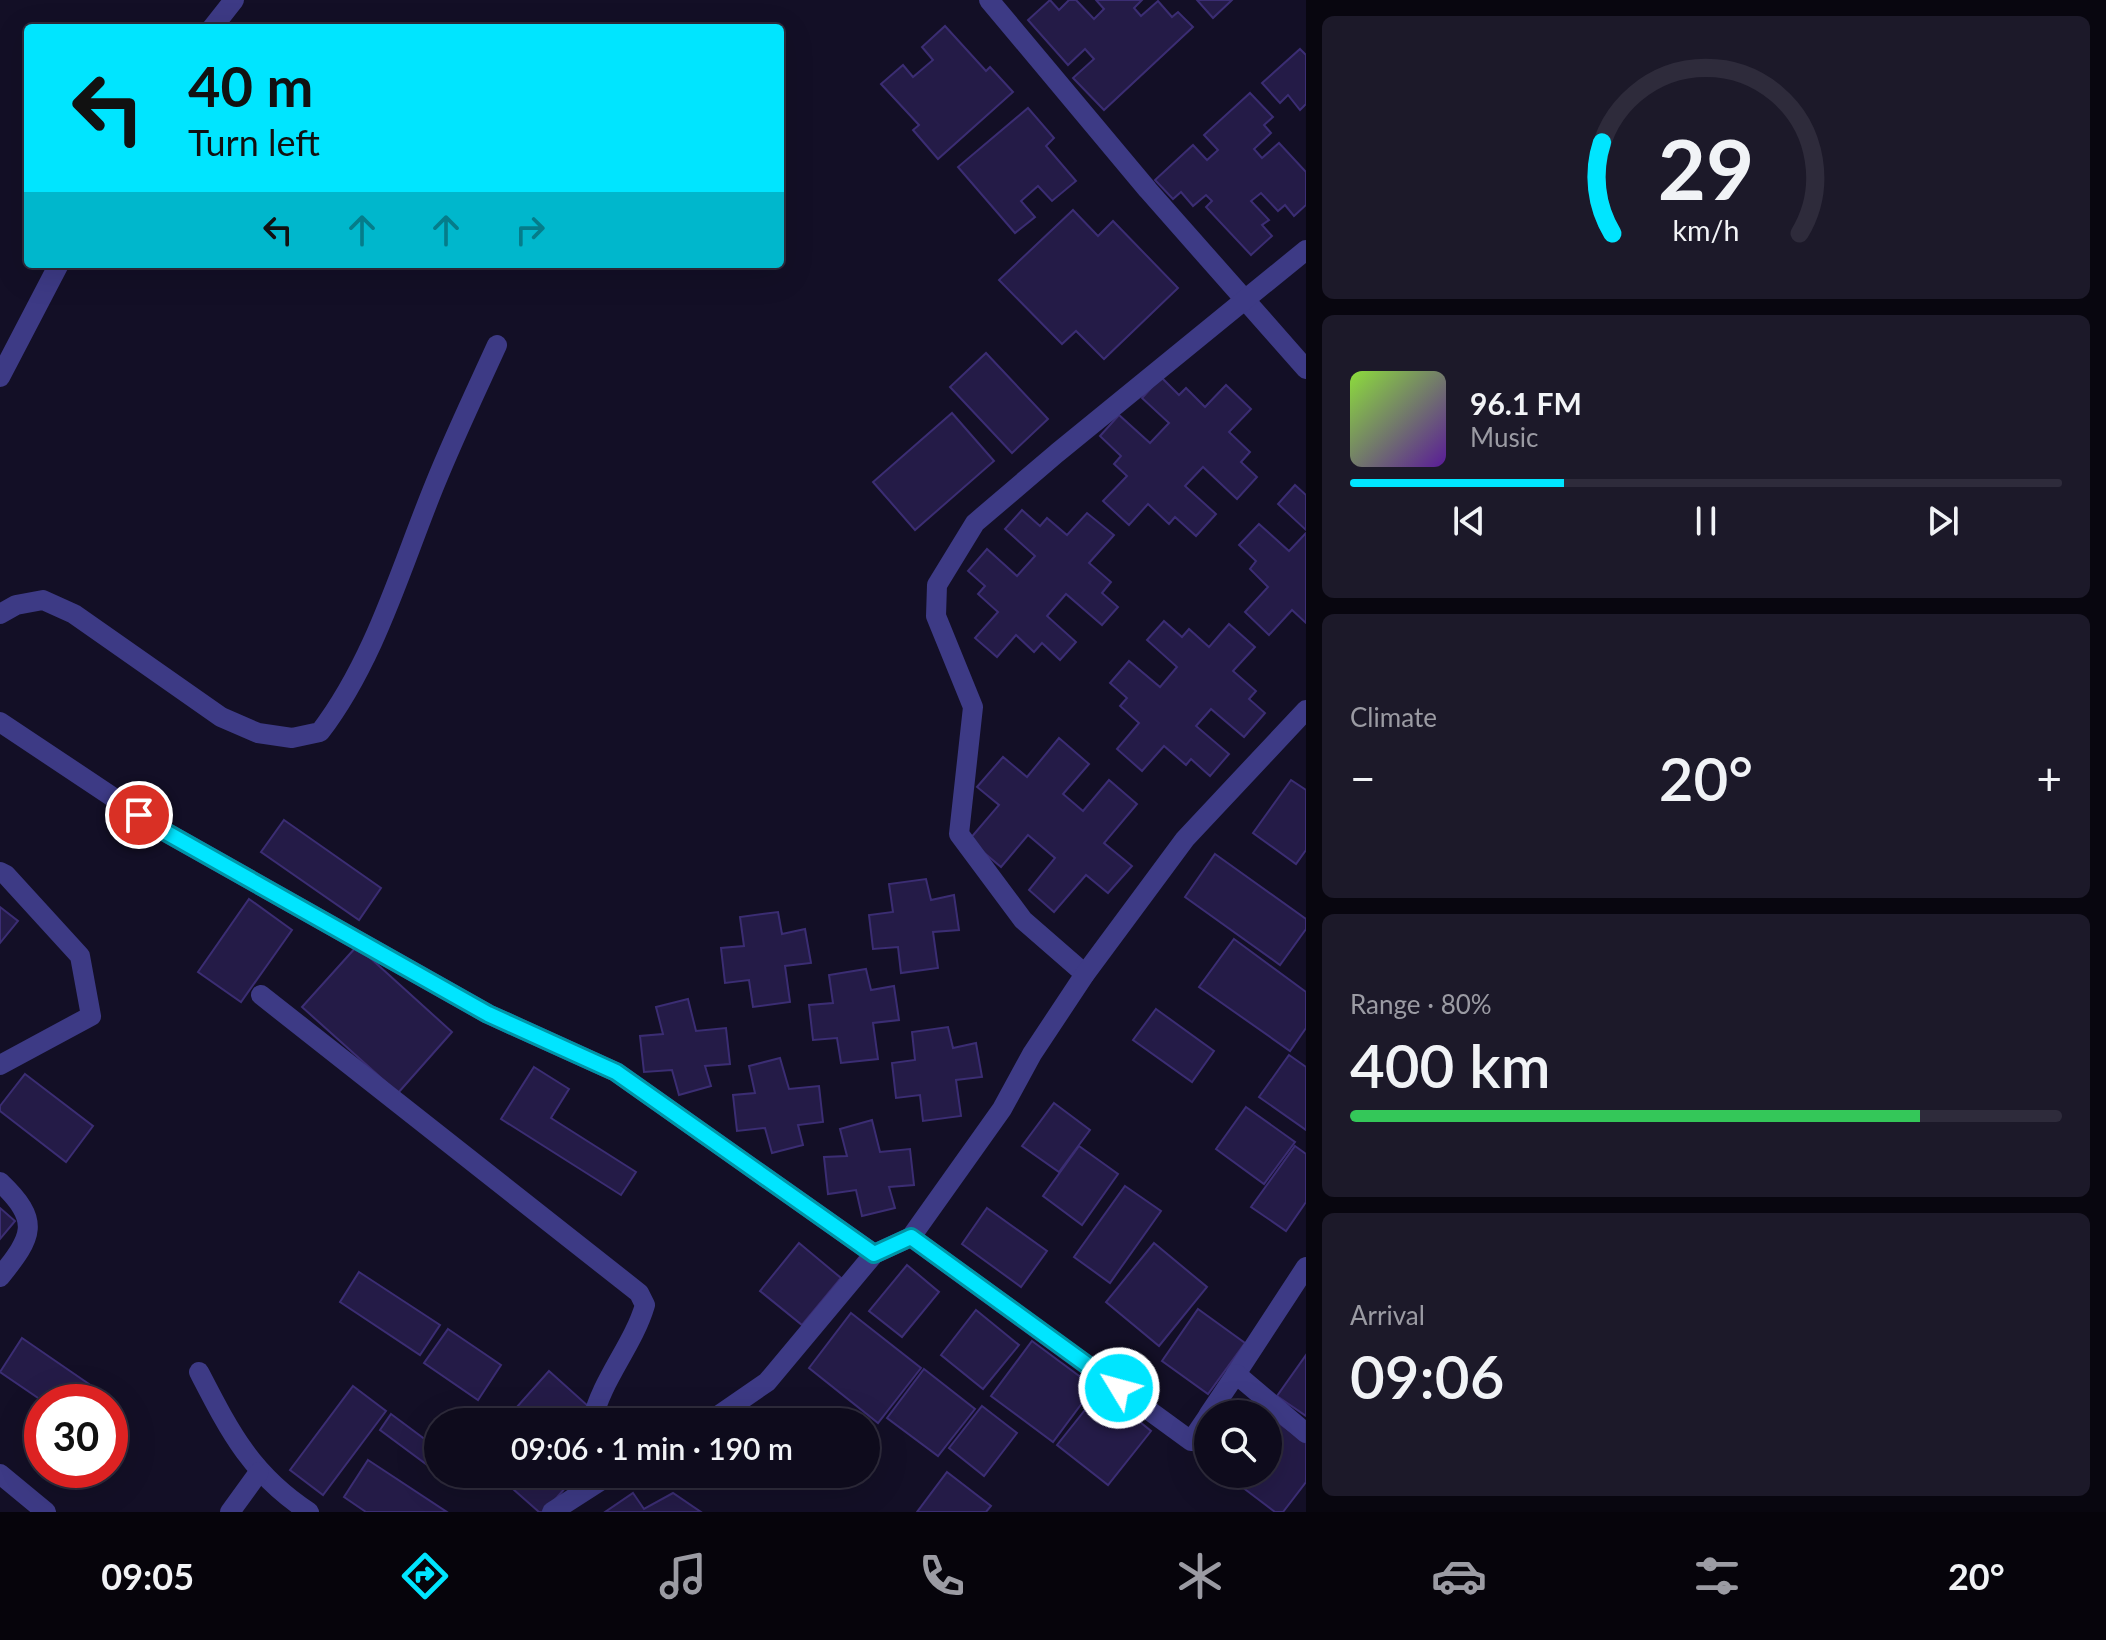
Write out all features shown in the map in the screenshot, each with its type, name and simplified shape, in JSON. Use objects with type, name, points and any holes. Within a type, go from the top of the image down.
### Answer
[{"type":"street","points":[[215,24],[234,0]]},
{"type":"street","points":[[1004,5],[1148,190],[1306,369]]},
{"type":"street","points":[[1085,974],[1023,920],[959,834],[973,707],[936,616],[937,585],[975,523],[1306,250]]},
{"type":"street","points":[[0,377],[57,268]]},
{"type":"street","points":[[0,614],[16,605],[43,600],[74,614],[221,717],[258,733],[292,738],[320,732],[336,711],[390,605],[435,484],[497,345]]},
{"type":"street","points":[[729,1408],[767,1382],[874,1254],[911,1237],[1002,1109],[1032,1054],[1085,974],[1185,839],[1306,710]]},
{"type":"street","points":[[0,722],[175,838],[488,1014],[616,1072],[874,1254]]},
{"type":"street","points":[[0,872],[80,956],[91,1016],[0,1065]]},
{"type":"street","points":[[261,995],[639,1293],[645,1305],[642,1316],[612,1372],[598,1408]]},
{"type":"street","points":[[0,1182],[26,1212],[29,1228],[23,1247],[0,1277]]},
{"type":"street","points":[[911,1237],[1191,1441],[1194,1437]]},
{"type":"street","points":[[1219,1400],[1306,1267]]},
{"type":"street","points":[[199,1372],[230,1431],[259,1472],[309,1512]]},
{"type":"street","points":[[1236,1374],[1306,1433]]},
{"type":"street","points":[[230,1512],[259,1472]]},
{"type":"street","points":[[0,1474],[46,1512]]},
{"type":"street","points":[[552,1512],[584,1488]]},
{"type":"building","points":[[1050,0],[1059,10],[1069,0],[1076,0],[1094,19],[1104,9],[1096,0],[1142,0],[1134,8],[1141,16],[1158,1],[1172,17],[1178,12],[1193,27],[1104,110],[1073,78],[1094,59],[1085,49],[1068,65],[1028,20]]},
{"type":"building","points":[[1197,0],[1232,0],[1213,18]]},
{"type":"building","points":[[945,26],[986,71],[990,67],[1013,92],[938,159],[913,130],[919,125],[881,84],[903,65],[913,77],[933,60],[922,47]]},
{"type":"building","points":[[1300,49],[1306,55],[1306,104],[1300,110],[1288,95],[1280,103],[1262,83]]},
{"type":"building","points":[[1250,93],[1273,117],[1264,125],[1271,133],[1254,149],[1262,158],[1279,143],[1306,172],[1306,205],[1294,216],[1285,205],[1278,211],[1261,193],[1251,201],[1269,220],[1262,225],[1272,236],[1251,255],[1206,207],[1212,201],[1206,195],[1193,206],[1181,192],[1173,199],[1155,180],[1193,145],[1207,160],[1218,150],[1204,135]]},
{"type":"building","points":[[1028,108],[1054,138],[1046,146],[1076,181],[1052,201],[1038,186],[1021,201],[1035,217],[1015,233],[958,167]]},
{"type":"building","points":[[1073,210],[1098,236],[1113,221],[1178,288],[1104,359],[1076,331],[1062,344],[999,280]]},
{"type":"building","points":[[986,353],[1048,419],[1012,453],[950,387]]},
{"type":"building","points":[[1161,377],[1179,395],[1186,388],[1205,407],[1226,385],[1251,409],[1229,432],[1250,452],[1241,462],[1257,477],[1237,499],[1203,467],[1185,486],[1216,514],[1196,536],[1175,517],[1169,524],[1148,504],[1129,525],[1103,501],[1127,476],[1114,464],[1121,456],[1100,436],[1119,415],[1150,443],[1169,423],[1142,398]]},
{"type":"building","points":[[952,413],[994,461],[915,530],[873,482]]},
{"type":"building","points":[[1295,485],[1306,495],[1306,530],[1278,504]]},
{"type":"building","points":[[1022,510],[1040,526],[1047,518],[1067,535],[1087,513],[1114,535],[1089,563],[1111,582],[1102,593],[1118,607],[1102,625],[1066,594],[1047,616],[1076,642],[1060,660],[1042,643],[1034,652],[1016,635],[997,657],[975,638],[998,612],[978,594],[985,586],[968,571],[987,549],[1017,576],[1035,556],[1005,529]]},
{"type":"building","points":[[1259,524],[1289,551],[1306,533],[1306,623],[1292,610],[1269,635],[1245,612],[1268,587],[1250,569],[1256,561],[1239,545]]},
{"type":"building","points":[[1164,621],[1182,637],[1189,629],[1209,647],[1229,624],[1255,647],[1233,671],[1256,691],[1249,699],[1265,713],[1244,737],[1211,709],[1196,726],[1229,754],[1210,776],[1191,759],[1186,765],[1164,746],[1142,771],[1117,749],[1139,723],[1120,706],[1127,698],[1110,683],[1129,661],[1160,687],[1177,667],[1147,640]]},
{"type":"building","points":[[1059,738],[1089,764],[1063,794],[1083,811],[1109,780],[1137,804],[1104,843],[1132,866],[1108,893],[1086,875],[1054,912],[1029,890],[1055,858],[1028,835],[1001,867],[969,840],[999,805],[977,787],[1003,757],[1027,777]]},
{"type":"building","points":[[1291,780],[1306,790],[1306,850],[1296,864],[1253,833]]},
{"type":"building","points":[[284,820],[381,888],[359,920],[261,852]]},
{"type":"building","points":[[1215,854],[1306,919],[1306,929],[1280,965],[1185,897]]},
{"type":"building","points":[[926,879],[931,900],[954,895],[959,930],[933,932],[938,968],[901,973],[898,947],[873,949],[869,915],[893,912],[889,884]]},
{"type":"building","points":[[249,899],[292,930],[241,1002],[198,972]]},
{"type":"building","points":[[0,907],[18,921],[0,943]]},
{"type":"building","points":[[778,912],[782,934],[805,929],[811,963],[785,966],[790,1002],[753,1007],[749,980],[725,983],[721,948],[744,946],[740,917]]},
{"type":"building","points":[[1234,939],[1306,992],[1306,1028],[1290,1051],[1199,987]]},
{"type":"building","points":[[357,946],[452,1032],[398,1093],[302,1007]]},
{"type":"building","points":[[866,969],[871,990],[894,986],[899,1020],[873,1023],[878,1059],[841,1063],[837,1038],[813,1040],[809,1005],[833,1003],[829,975]]},
{"type":"building","points":[[688,999],[696,1031],[726,1028],[730,1064],[705,1066],[711,1086],[679,1095],[672,1070],[644,1072],[640,1036],[663,1034],[656,1007]]},
{"type":"building","points":[[1156,1009],[1214,1051],[1192,1082],[1133,1040]]},
{"type":"building","points":[[948,1027],[953,1048],[976,1043],[982,1077],[956,1080],[961,1116],[923,1121],[920,1095],[896,1098],[892,1063],[915,1060],[912,1032]]},
{"type":"building","points":[[1289,1055],[1306,1067],[1306,1130],[1259,1097]]},
{"type":"building","points":[[780,1058],[789,1089],[819,1086],[823,1122],[798,1125],[803,1145],[772,1153],[765,1128],[737,1131],[733,1095],[755,1093],[749,1066]]},
{"type":"building","points":[[534,1067],[569,1089],[551,1118],[636,1172],[621,1195],[501,1119]]},
{"type":"building","points":[[25,1074],[93,1126],[66,1162],[0,1111],[0,1106]]},
{"type":"building","points":[[1054,1103],[1090,1130],[1059,1172],[1022,1146]]},
{"type":"building","points":[[1246,1107],[1295,1142],[1264,1184],[1216,1149]]},
{"type":"building","points":[[872,1120],[880,1152],[910,1149],[914,1185],[889,1187],[895,1208],[862,1216],[856,1190],[828,1194],[824,1157],[847,1156],[840,1129]]},
{"type":"building","points":[[1079,1146],[1118,1174],[1082,1225],[1043,1196]]},
{"type":"building","points":[[1295,1146],[1306,1154],[1306,1202],[1286,1231],[1251,1207]]},
{"type":"building","points":[[1125,1186],[1161,1211],[1110,1283],[1074,1257]]},
{"type":"building","points":[[0,1208],[15,1221],[0,1239]]},
{"type":"building","points":[[987,1208],[1047,1251],[1021,1287],[962,1244]]},
{"type":"building","points":[[799,1243],[841,1278],[802,1325],[760,1291]]},
{"type":"building","points":[[1154,1243],[1207,1287],[1159,1346],[1106,1302]]},
{"type":"building","points":[[907,1265],[939,1292],[902,1337],[869,1311]]},
{"type":"building","points":[[359,1272],[440,1325],[420,1355],[340,1302]]},
{"type":"building","points":[[1198,1309],[1245,1343],[1208,1394],[1162,1361]]},
{"type":"building","points":[[976,1310],[1019,1345],[983,1389],[941,1355]]},
{"type":"building","points":[[851,1313],[921,1368],[880,1420],[880,1408],[859,1408],[809,1368]]},
{"type":"building","points":[[448,1329],[501,1365],[478,1400],[424,1363]]},
{"type":"building","points":[[22,1338],[89,1384],[24,1384],[24,1388],[0,1372]]},
{"type":"building","points":[[1032,1341],[1094,1387],[1053,1442],[991,1396]]},
{"type":"building","points":[[1306,1355],[1306,1416],[1277,1396]]},
{"type":"building","points":[[924,1369],[975,1409],[938,1456],[887,1418]]},
{"type":"building","points":[[549,1371],[588,1406],[586,1408],[516,1408]]},
{"type":"building","points":[[353,1386],[386,1411],[323,1495],[290,1470]]},
{"type":"building","points":[[1101,1390],[1151,1431],[1108,1485],[1057,1445]]},
{"type":"building","points":[[982,1406],[1017,1433],[984,1476],[949,1448]]},
{"type":"building","points":[[391,1414],[424,1439],[424,1463],[380,1430]]},
{"type":"building","points":[[1282,1425],[1306,1443],[1306,1482],[1283,1512],[1275,1512],[1243,1488],[1282,1488]]},
{"type":"building","points":[[368,1460],[447,1512],[366,1512],[344,1497]]},
{"type":"building","points":[[947,1472],[991,1506],[986,1512],[917,1512]]},
{"type":"building","points":[[512,1488],[565,1488],[544,1512],[539,1512]]},
{"type":"building","points":[[633,1493],[644,1509],[673,1493],[701,1512],[605,1512]]},
{"type":"route","points":[[139,815],[488,1014],[616,1072],[874,1254],[911,1237],[1119,1388]]}]
